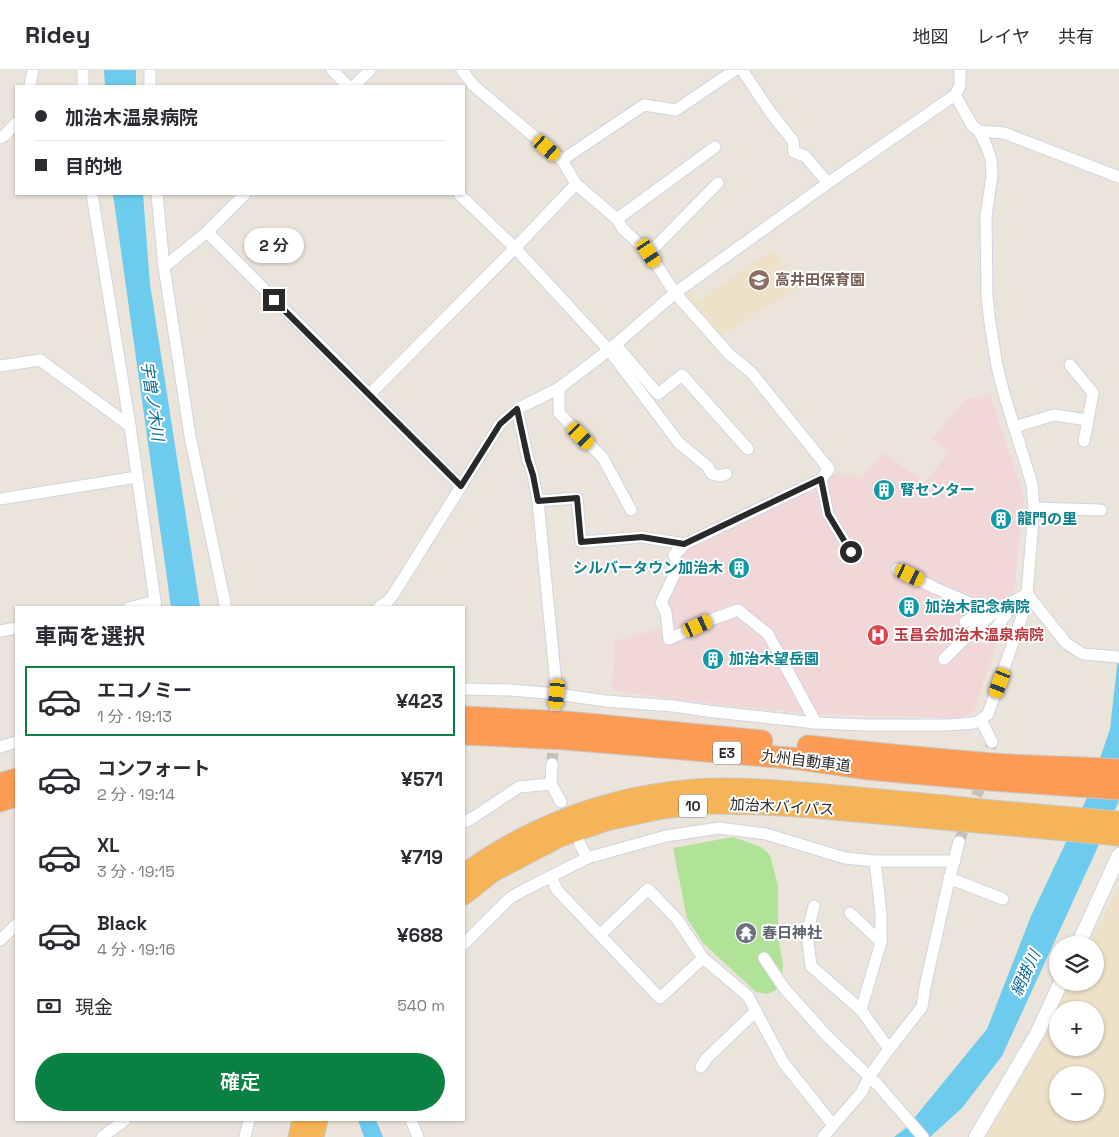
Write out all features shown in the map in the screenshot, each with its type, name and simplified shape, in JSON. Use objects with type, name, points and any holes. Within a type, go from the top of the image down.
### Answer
[{"type":"highway","name":"九州自動車道","points":[[465,717],[566,722],[869,753],[1119,770]]},
{"type":"highway","name":"九州自動車道","points":[[465,734],[565,738],[800,758],[868,769],[994,760],[1119,789]]},
{"type":"highway","points":[[994,760],[1119,756]]},
{"type":"highway","points":[[0,784],[15,779]]},
{"type":"highway","name":"加治木バイパス","points":[[465,873],[512,843],[555,822],[593,808],[624,800],[695,789],[739,788],[787,791],[991,817],[1045,821],[1119,821]]},
{"type":"highway","points":[[0,801],[15,796]]},
{"type":"highway","name":"加治木バイパス","points":[[465,894],[493,872],[560,836],[606,820],[662,808],[707,804],[944,812]]},
{"type":"highway","name":"加治木バイパス","points":[[1045,821],[1119,836]]},
{"type":"highway","points":[[298,1137],[302,1121]]},
{"type":"highway","points":[[314,1137],[318,1121]]},
{"type":"street","points":[[30,85],[33,70]]},
{"type":"street","points":[[83,70],[83,85]]},
{"type":"street","points":[[150,70],[150,85]]},
{"type":"street","points":[[332,70],[347,85]]},
{"type":"street","points":[[355,85],[370,70]]},
{"type":"street","points":[[462,70],[473,85],[562,160],[576,184],[616,219],[623,230],[649,253],[675,293],[730,355],[751,372],[829,469],[821,479],[684,544],[674,555],[678,567],[661,603],[666,612],[669,639],[738,610],[768,634],[816,722]]},
{"type":"street","points":[[562,160],[644,104],[676,110],[734,70]]},
{"type":"street","points":[[742,70],[771,113],[793,141],[794,152],[805,156],[828,183]]},
{"type":"street","points":[[465,689],[511,690],[557,694],[606,701],[673,706],[816,722],[866,725],[974,723],[988,714],[1022,617],[1034,508],[1032,484],[1004,394],[990,323],[987,298],[986,216],[992,176],[991,159],[979,131],[972,125],[951,70]]},
{"type":"street","points":[[385,605],[500,424],[517,409],[558,388],[613,348],[675,293],[958,90],[960,70]]},
{"type":"street","points":[[0,138],[15,124]]},
{"type":"street","points":[[979,131],[1004,133],[1119,177]]},
{"type":"street","points":[[616,219],[715,147]]},
{"type":"street","points":[[649,253],[718,183]]},
{"type":"street","points":[[369,395],[576,184]]},
{"type":"street","points":[[92,195],[130,426],[156,604],[142,606]]},
{"type":"street","points":[[157,195],[164,267],[190,436],[226,606]]},
{"type":"street","points":[[164,267],[207,232],[244,195]]},
{"type":"street","points":[[460,195],[515,248],[658,394],[682,375],[748,449]]},
{"type":"street","points":[[207,232],[461,486]]},
{"type":"street","points":[[613,348],[679,443],[707,466],[712,474],[720,476],[726,474]]},
{"type":"street","points":[[0,366],[40,360],[130,426]]},
{"type":"street","points":[[1070,365],[1093,393],[1084,441]]},
{"type":"street","points":[[558,388],[559,413],[603,458],[631,510]]},
{"type":"street","points":[[517,409],[538,501],[557,694],[555,707]]},
{"type":"street","points":[[1014,427],[1054,415],[1088,420]]},
{"type":"street","points":[[0,499],[137,477]]},
{"type":"street","points":[[821,479],[828,514],[851,552]]},
{"type":"street","points":[[538,501],[577,498],[581,542],[642,537],[684,544]]},
{"type":"street","points":[[1034,508],[1101,510]]},
{"type":"street","points":[[897,569],[975,605],[994,608]]},
{"type":"street","points":[[965,622],[1023,596]]},
{"type":"street","points":[[993,632],[1023,596]]},
{"type":"street","points":[[1023,596],[1066,642],[1083,654],[1119,658]]},
{"type":"street","points":[[944,659],[994,608]]},
{"type":"street","points":[[0,631],[15,628]]},
{"type":"street","points":[[980,720],[994,760]]},
{"type":"street","points":[[0,747],[15,742]]},
{"type":"street","points":[[552,764],[552,784],[561,802]]},
{"type":"street","points":[[465,822],[519,787],[552,784]]},
{"type":"street","points":[[465,943],[510,898],[551,876],[587,858],[666,836],[719,828],[766,834],[845,858],[875,861],[955,861]]},
{"type":"street","points":[[580,842],[587,858]]},
{"type":"street","points":[[823,1137],[861,1093],[869,1077],[889,1049],[922,1008],[924,987],[959,842]]},
{"type":"street","points":[[1083,936],[1115,875],[1119,855]]},
{"type":"street","points":[[862,1010],[882,942],[881,913],[875,861]]},
{"type":"street","points":[[551,876],[557,890],[660,998],[703,958]]},
{"type":"street","points":[[949,878],[1003,899]]},
{"type":"street","points":[[600,935],[648,889],[677,919],[703,958],[748,996],[783,1062],[833,1125]]},
{"type":"street","points":[[814,906],[807,934],[811,966],[862,1010],[889,1049]]},
{"type":"street","points":[[850,913],[882,942]]},
{"type":"street","points":[[0,940],[15,926]]},
{"type":"street","points":[[764,958],[784,988],[923,1137]]},
{"type":"street","points":[[976,1137],[1037,1034],[1057,991]]},
{"type":"street","points":[[701,1067],[706,1059],[756,1011]]},
{"type":"street","points":[[102,1137],[124,1121]]},
{"type":"street","points":[[245,1137],[249,1121]]},
{"type":"street","points":[[411,1121],[418,1137]]},
{"type":"shaded area","points":[[772,251],[799,287],[716,338],[675,295],[687,287],[699,300]]},
{"type":"shaded area","points":[[990,395],[1024,496],[1014,592],[974,711],[961,718],[812,714],[679,700],[612,690],[614,641],[667,627],[660,594],[679,548],[839,472],[860,478],[884,453],[925,483],[948,453],[932,438],[966,399]]},
{"type":"shaded area","points":[[1119,888],[1119,1137],[984,1137],[1049,1018],[1049,1056],[1104,1056],[1104,1001],[1058,1001],[1064,991],[1104,991],[1104,936],[1093,936]]},
{"type":"green space","points":[[733,837],[761,847],[770,855],[778,886],[778,935],[783,965],[782,981],[776,990],[767,994],[756,992],[703,943],[687,918],[673,848]]},
{"type":"water","points":[[104,70],[136,70],[136,85],[105,85]]},
{"type":"water","name":"宇曽ノ木川","points":[[113,195],[143,195],[150,284],[200,606],[171,606]]},
{"type":"water","name":"網掛川","points":[[1119,649],[1118,803],[1057,936],[1049,936],[1049,953],[1002,1056],[962,1108],[930,1137],[894,1137],[906,1128],[987,1029],[1031,916],[1086,800],[1110,729]]},
{"type":"water","points":[[358,1121],[376,1121],[383,1137],[364,1137]]},
{"type":"tunnel","points":[[552,764],[554,734]]},
{"type":"tunnel","points":[[959,842],[981,784],[992,742]]},
{"type":"place","name":"高井田保育園","points":[[759,280]]},
{"type":"place","name":"腎センター","points":[[884,490]]},
{"type":"place","name":"龍門の里","points":[[1001,519]]},
{"type":"place","name":"シルバータウン加治木","points":[[739,568]]},
{"type":"place","name":"加治木記念病院","points":[[909,607]]},
{"type":"place","name":"玉昌会加治木温泉病院","points":[[878,635]]},
{"type":"place","name":"加治木望岳園","points":[[713,659]]},
{"type":"place","name":"春日神社","points":[[746,933]]},
{"type":"route","points":[[274,300],[461,486],[500,424],[517,409],[538,501],[577,498],[581,542],[642,537],[684,544],[821,479],[828,514],[851,552]]}]
